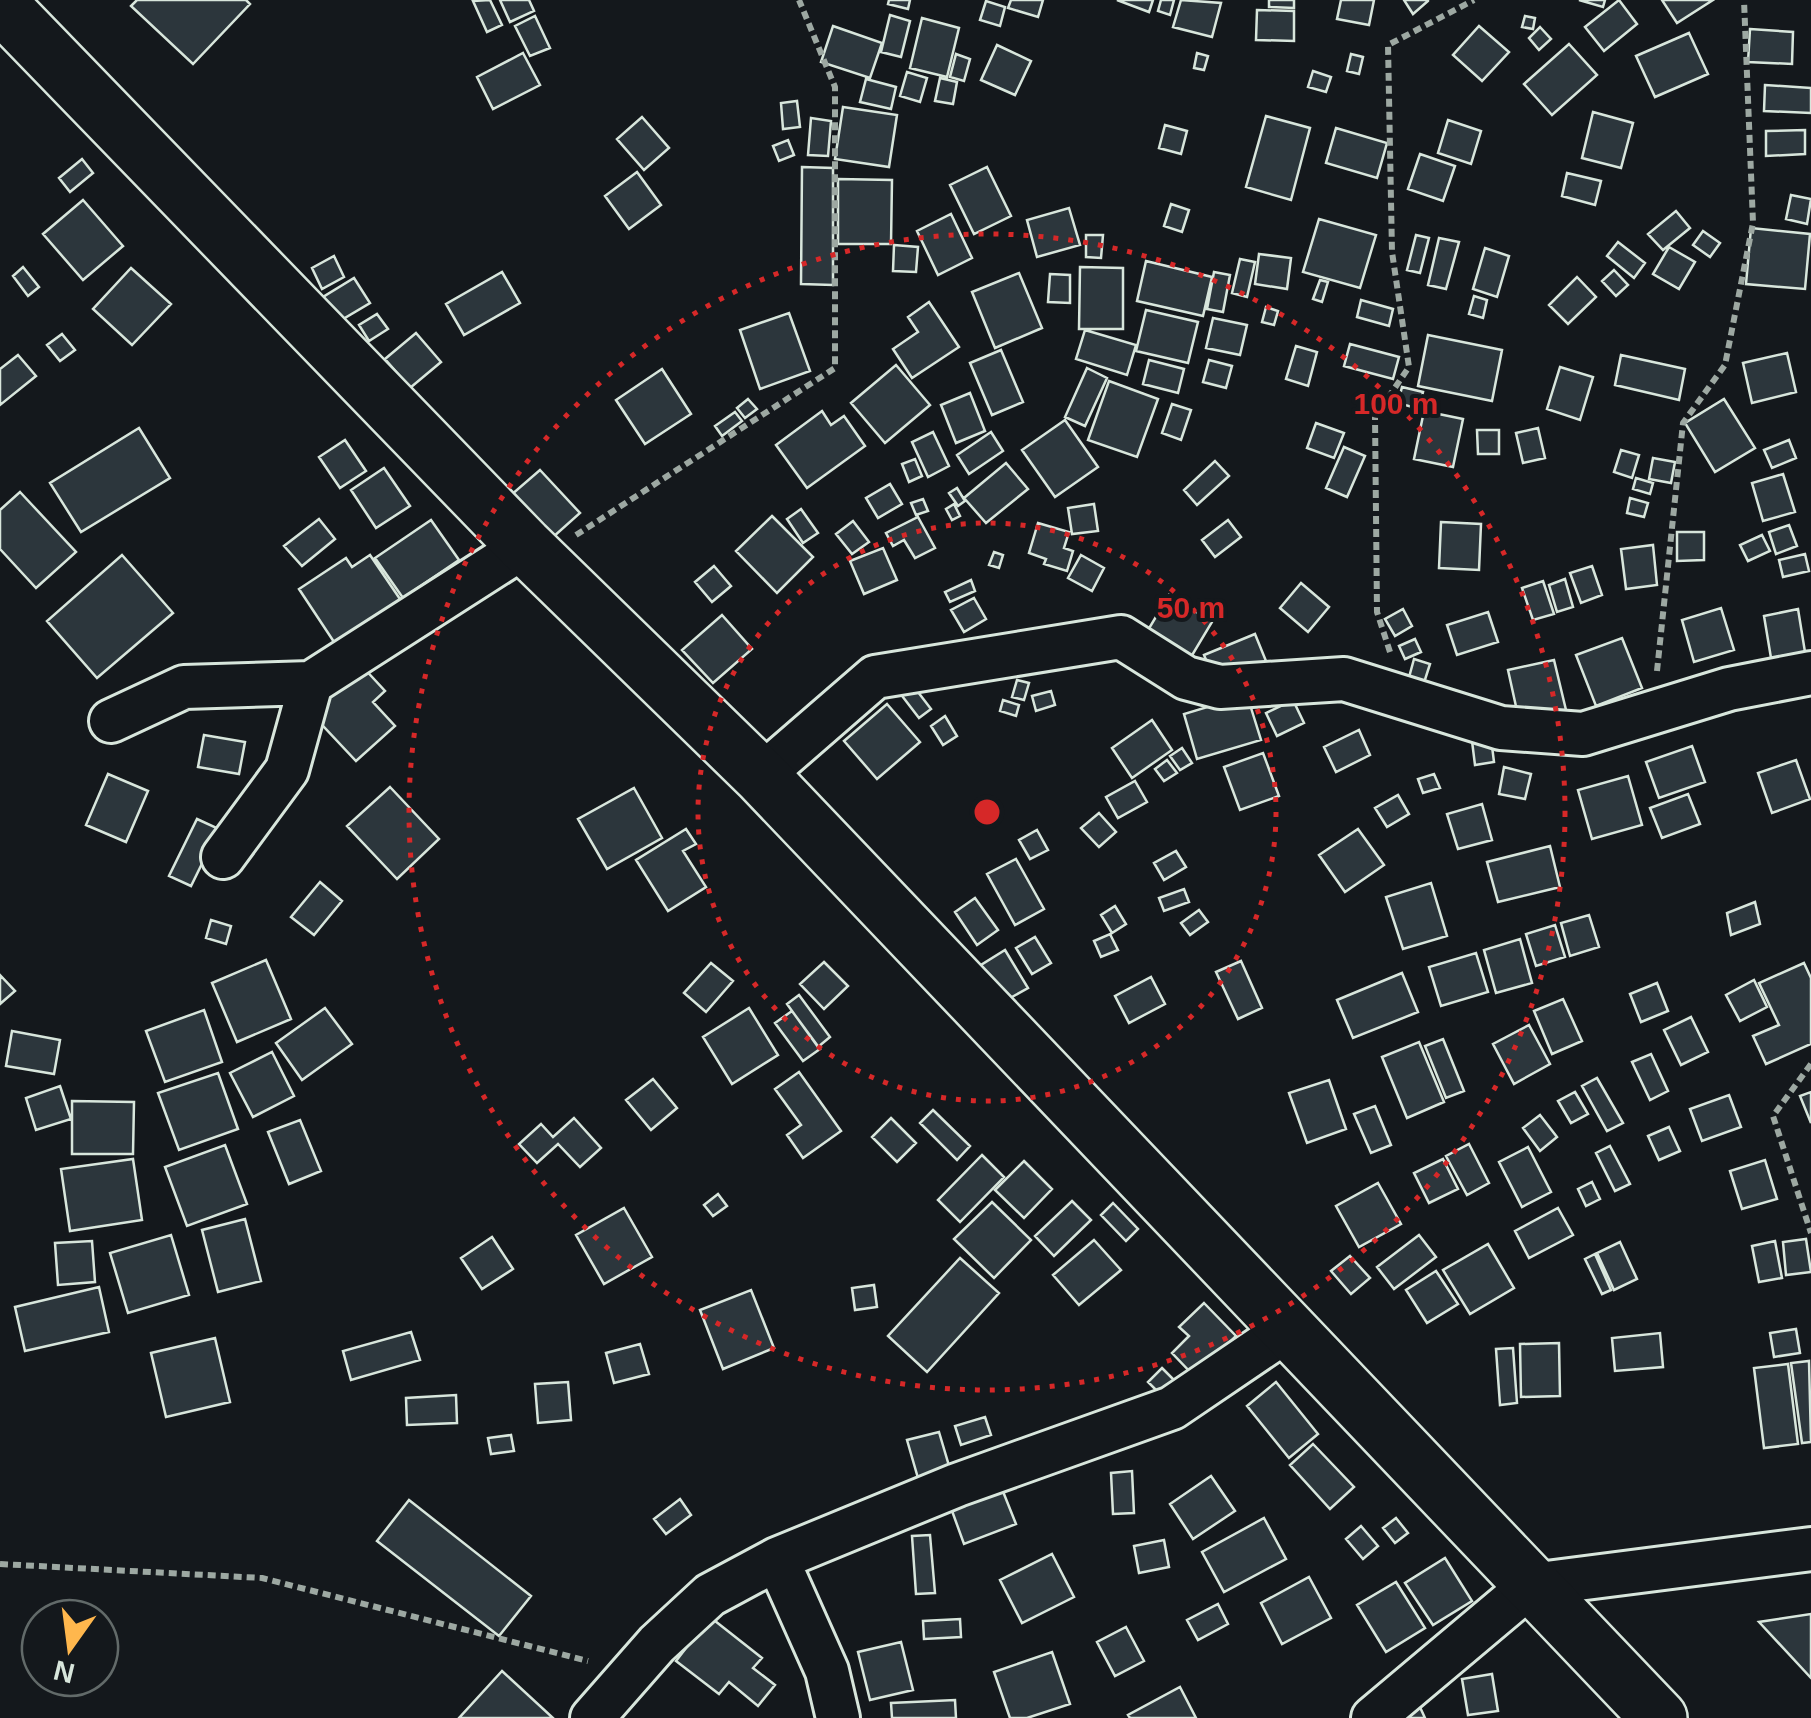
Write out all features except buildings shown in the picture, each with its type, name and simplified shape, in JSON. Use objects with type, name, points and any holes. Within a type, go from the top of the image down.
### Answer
[{"type":"main road","points":[[0,4],[532,552],[761,776],[1659,1718]]},
{"type":"street","points":[[111,721],[184,687],[311,683],[532,552]]},
{"type":"street","points":[[761,776],[875,677],[1121,637],[1186,678],[1220,687],[1344,678],[1404,694],[1500,728],[1583,734],[1729,689],[1811,672]]},
{"type":"street","points":[[223,857],[286,770],[311,683]]},
{"type":"street","points":[[592,1718],[710,1595],[777,1559],[957,1486],[1172,1408],[1287,1330]]},
{"type":"street","points":[[1374,1718],[1531,1585],[1811,1549]]},
{"type":"street","points":[[777,1559],[827,1671],[838,1718]]},
{"type":"path","points":[[532,552],[835,368],[834,87],[799,0]]},
{"type":"path","points":[[1404,694],[1377,612],[1375,416],[1410,367],[1392,252],[1388,45],[1474,0]]},
{"type":"path","points":[[1651,714],[1683,423],[1725,365],[1753,223],[1744,0]]},
{"type":"path","points":[[1811,1064],[1773,1116],[1811,1233]]},
{"type":"path","points":[[0,1564],[262,1578],[632,1672]]}]
